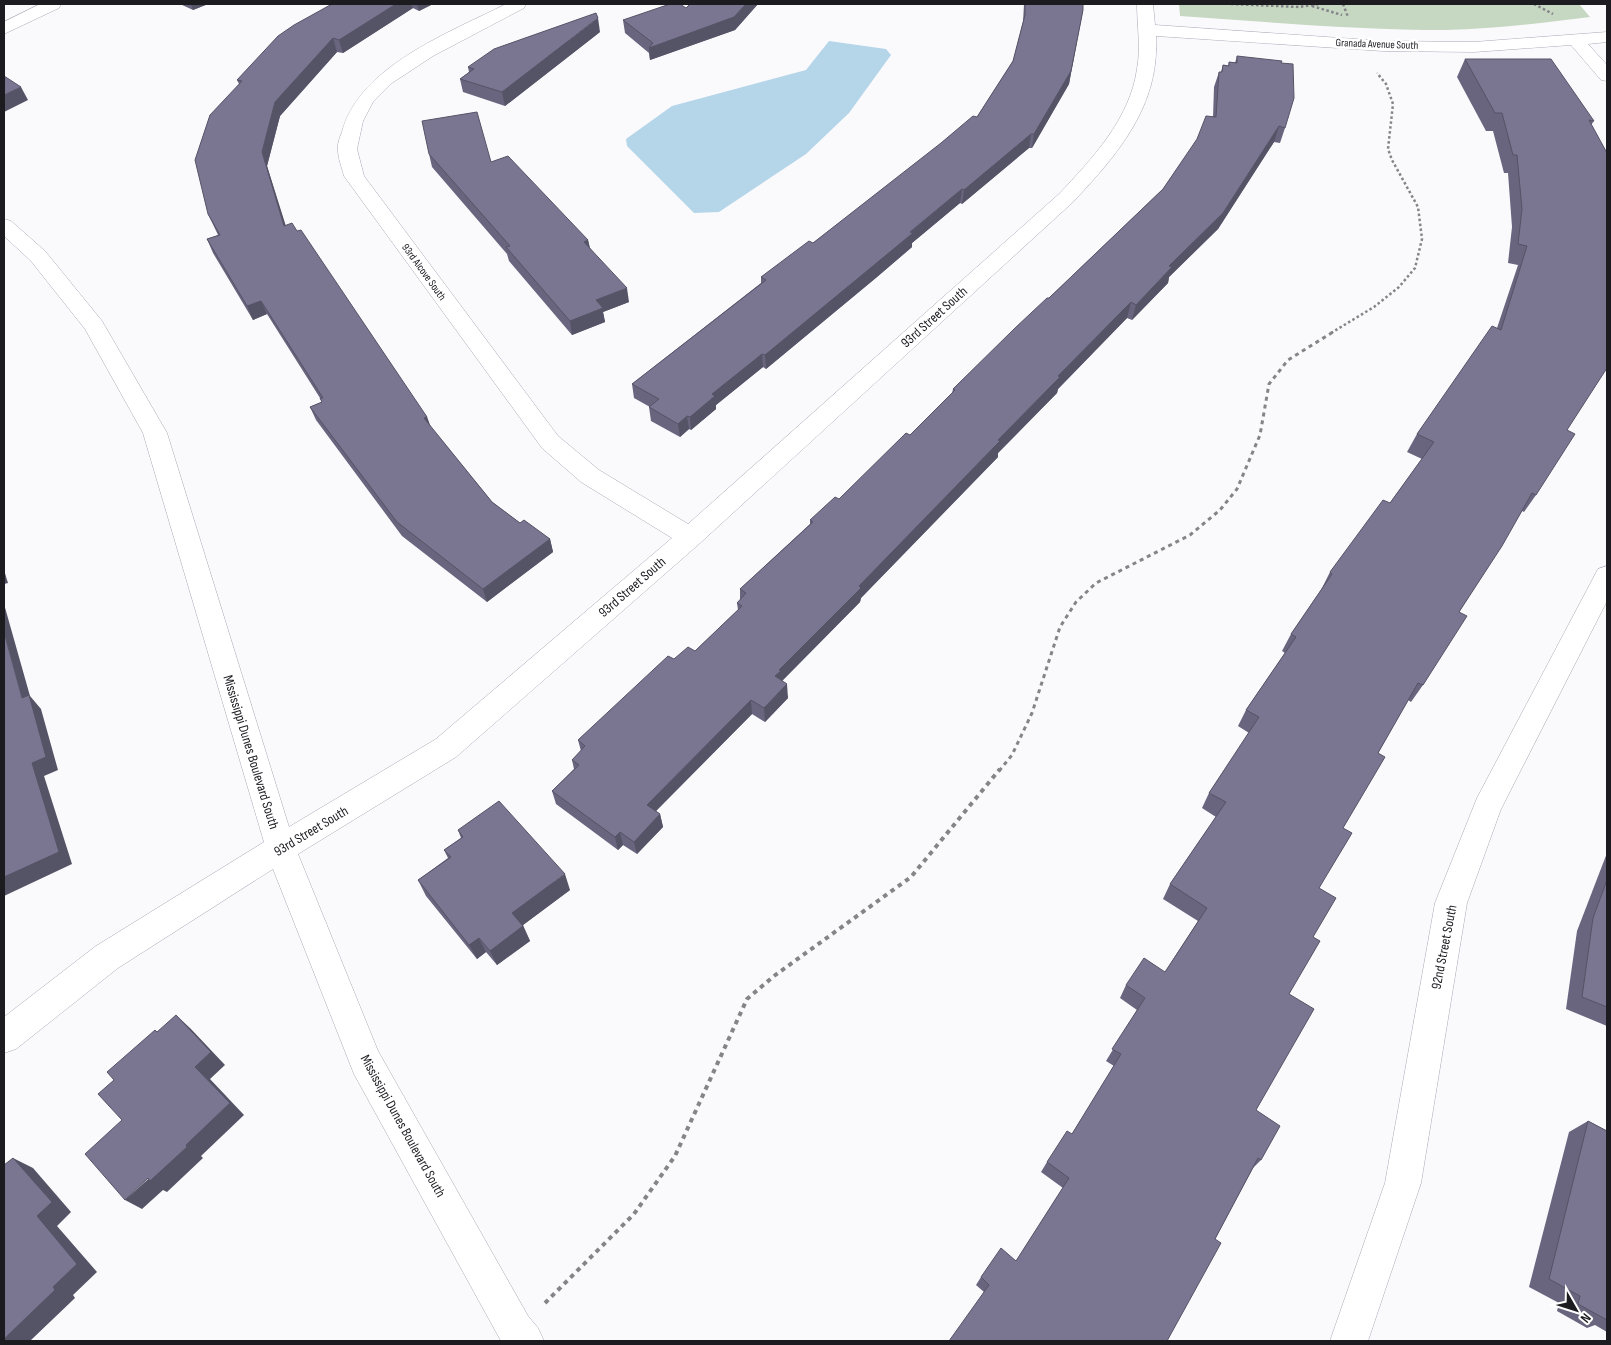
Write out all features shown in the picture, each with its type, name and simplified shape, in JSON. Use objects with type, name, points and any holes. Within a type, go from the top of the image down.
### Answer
[{"type":"street","points":[[4,29],[52,4]]},
{"type":"street","name":"93rd Alcove South","points":[[518,4],[427,52],[386,79],[365,100],[354,121],[347,149],[354,176],[550,442],[590,476],[690,537]]},
{"type":"street","name":"93rd Street South","points":[[4,1037],[108,957],[226,882],[446,748],[690,537],[1066,198],[1109,150],[1127,123],[1145,76],[1147,30],[1145,4]]},
{"type":"street","name":"Granada Avenue South","points":[[1147,30],[1383,46],[1474,47],[1607,37]]},
{"type":"street","points":[[1575,39],[1607,76]]},
{"type":"street","name":"Mississippi Dunes Boulevard South","points":[[4,225],[38,256],[94,326],[155,433],[281,849],[366,1062],[515,1329],[525,1341]]},
{"type":"street","name":"92nd Street South","points":[[1349,1341],[1403,1183],[1451,904],[1487,808],[1607,576]]},
{"type":"path","points":[[1231,4],[1311,6],[1347,16]]},
{"type":"path","points":[[1311,6],[1319,4]]},
{"type":"path","points":[[564,1286],[634,1214],[675,1156],[747,999],[774,976],[911,877],[1012,755],[1032,713],[1060,626],[1076,602],[1096,583],[1190,535],[1220,510],[1237,489],[1260,435],[1269,384],[1288,360],[1374,307],[1399,287],[1415,268],[1422,239],[1418,207],[1392,160],[1388,149],[1393,104],[1386,84],[1373,68]]},
{"type":"green space","points":[[1179,4],[1579,4],[1590,17],[1464,29],[1379,29],[1180,16]]},
{"type":"water","points":[[829,41],[886,49],[891,55],[849,113],[806,154],[719,212],[694,213],[627,146],[626,139],[672,106],[806,70]]},
{"type":"building","points":[[332,4],[396,4],[339,40],[333,38],[275,102],[262,152],[284,226],[292,223],[297,231],[301,230],[427,417],[424,418],[492,502],[520,523],[524,520],[550,539],[483,589],[397,522],[310,407],[322,402],[320,398],[323,398],[261,301],[247,306],[207,239],[220,235],[208,214],[195,160],[210,115],[242,81],[237,80],[278,36]]},
{"type":"building","points":[[670,4],[680,4],[686,8],[690,4],[746,4],[734,17],[649,48],[653,43],[623,20]]},
{"type":"building","points":[[1025,4],[1083,4],[1071,71],[1034,134],[1031,134],[964,190],[962,189],[910,232],[913,233],[765,355],[762,354],[712,394],[715,396],[690,417],[687,416],[678,424],[649,407],[659,399],[632,384],[766,280],[761,277],[809,241],[813,243],[973,116],[977,117],[1013,61],[1025,15]]},
{"type":"building","points":[[596,13],[598,18],[502,92],[460,79],[474,69],[468,67],[494,49]]},
{"type":"building","points":[[1237,56],[1293,64],[1294,98],[1285,128],[1279,126],[1223,213],[1169,266],[1172,267],[1136,305],[1131,302],[1058,376],[1060,377],[998,440],[1000,441],[859,586],[861,588],[779,670],[781,671],[775,676],[787,684],[764,708],[751,700],[647,805],[660,814],[634,842],[620,832],[615,837],[552,791],[579,765],[572,760],[585,746],[578,740],[668,656],[674,659],[688,647],[695,651],[742,606],[737,603],[746,593],[740,589],[813,522],[810,520],[835,497],[839,499],[906,433],[910,435],[955,390],[953,389],[1014,329],[1163,189],[1197,139],[1206,116],[1216,117],[1219,72],[1222,72],[1223,65],[1229,66],[1229,62],[1237,63]]},
{"type":"building","points":[[1465,59],[1551,59],[1594,121],[1589,120],[1607,153],[1607,368],[1567,430],[1575,434],[1536,495],[1532,493],[1502,546],[1459,612],[1467,616],[1423,685],[1418,683],[1378,753],[1385,757],[1343,828],[1352,833],[1319,888],[1336,898],[1313,937],[1320,941],[1289,994],[1314,1009],[1256,1110],[1280,1126],[1261,1160],[1258,1158],[1215,1239],[1221,1243],[1167,1341],[949,1341],[989,1285],[981,1277],[1001,1248],[1016,1261],[1069,1178],[1047,1162],[1067,1131],[1072,1134],[1121,1054],[1112,1049],[1145,998],[1126,985],[1144,958],[1165,972],[1207,908],[1170,884],[1226,802],[1209,793],[1259,717],[1246,710],[1296,637],[1291,634],[1332,574],[1330,572],[1383,500],[1390,503],[1434,442],[1417,434],[1492,326],[1501,330],[1527,246],[1518,244],[1522,209],[1517,155],[1513,155],[1502,113],[1495,113]]},
{"type":"building","points":[[4,76],[21,87],[4,95]]},
{"type":"building","points":[[477,112],[491,162],[508,156],[588,240],[584,242],[627,288],[596,300],[603,308],[570,321],[506,247],[510,246],[429,154],[422,121]]},
{"type":"building","points":[[4,632],[22,698],[29,695],[46,757],[32,763],[59,852],[4,877]]},
{"type":"building","points":[[499,801],[565,874],[512,913],[523,926],[490,951],[479,938],[469,945],[418,880],[451,857],[444,850],[463,837],[458,830]]},
{"type":"building","points":[[1607,880],[1607,1007],[1582,997],[1593,918]]},
{"type":"building","points":[[176,1015],[211,1052],[195,1067],[230,1103],[186,1145],[187,1147],[150,1181],[148,1178],[125,1200],[85,1154],[122,1120],[98,1094],[114,1080],[107,1072],[155,1030],[157,1032]]},
{"type":"building","points":[[1588,1121],[1607,1131],[1607,1320],[1578,1304],[1580,1296],[1549,1279]]},
{"type":"building","points":[[13,1158],[52,1202],[37,1216],[77,1264],[53,1287],[55,1290],[4,1339],[4,1165]]}]
